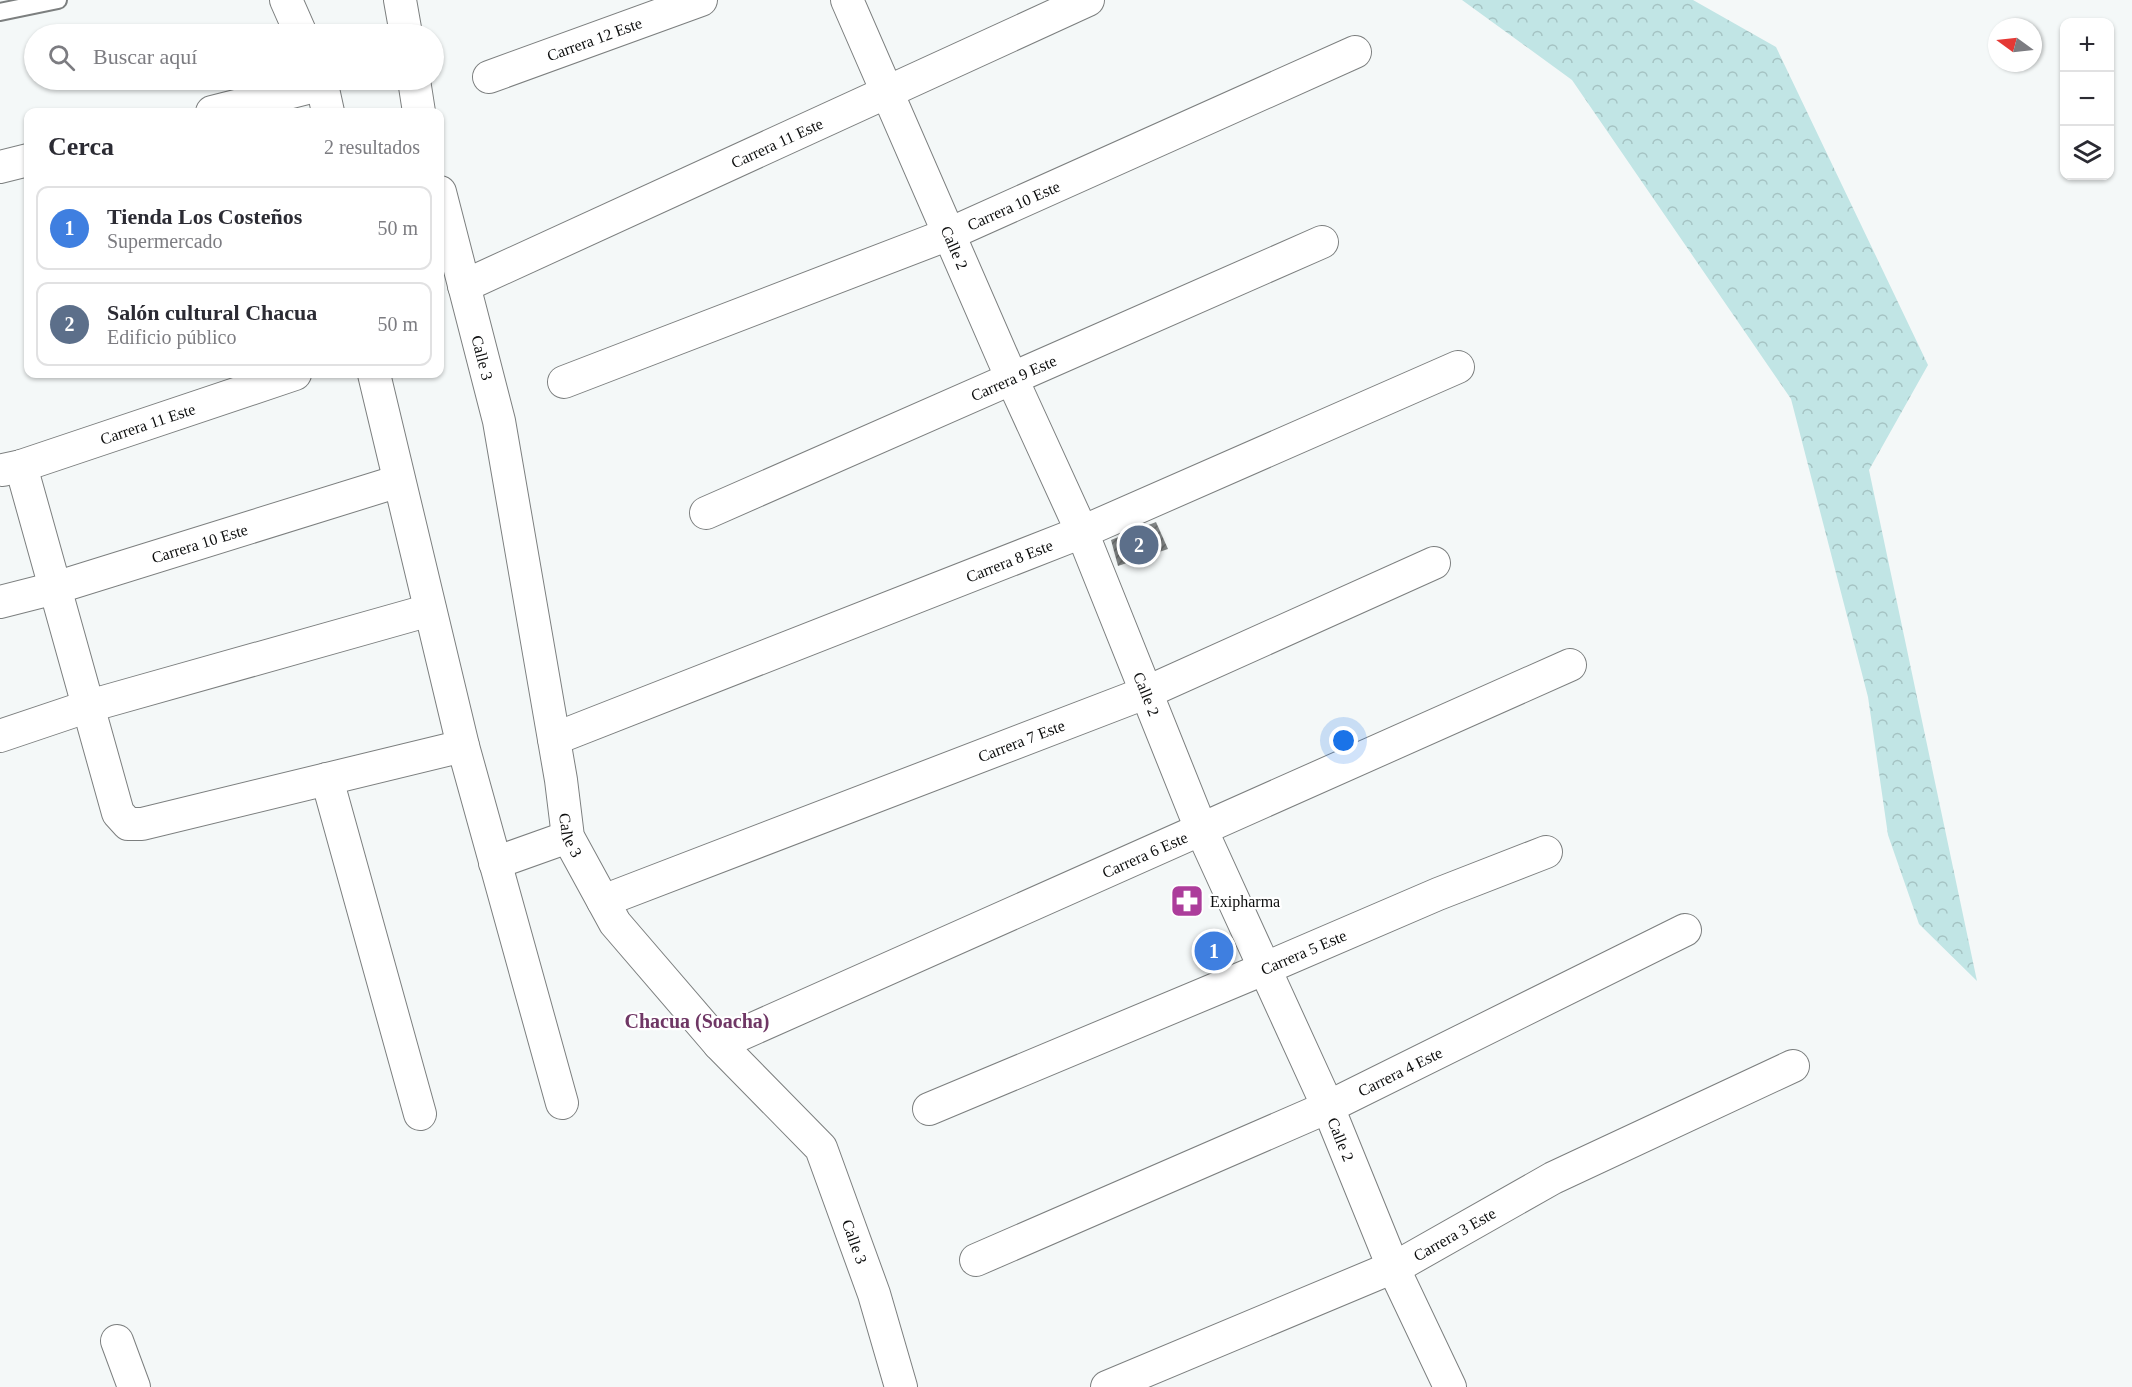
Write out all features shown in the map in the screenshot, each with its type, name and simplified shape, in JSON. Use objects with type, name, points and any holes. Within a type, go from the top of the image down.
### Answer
[{"type":"street","points":[[286,0],[297,24]]},
{"type":"street","points":[[400,0],[404,24]]},
{"type":"street","name":"Carrera 12 Este","points":[[489,76],[701,0]]},
{"type":"street","name":"Calle 2","points":[[847,0],[1012,378],[1082,532],[1201,829],[1328,1107],[1393,1267],[1450,1387]]},
{"type":"street","name":"Carrera 11 Este","points":[[464,286],[1088,0]]},
{"type":"street","name":"Carrera 10 Este","points":[[564,382],[949,234],[1355,52]]},
{"type":"street","points":[[416,90],[418,108]]},
{"type":"street","points":[[234,108],[324,92]]},
{"type":"street","points":[[0,167],[24,161]]},
{"type":"street","name":"Calle 3","points":[[444,208],[499,422],[554,739],[568,837],[615,923],[719,1044],[821,1148],[874,1294],[901,1387]]},
{"type":"street","name":"Carrera 9 Este","points":[[706,513],[1322,242]]},
{"type":"street","name":"Carrera 8 Este","points":[[554,739],[1082,532],[1458,368]]},
{"type":"street","name":"Carrera 11 Este","points":[[11,468],[283,378]]},
{"type":"street","points":[[375,378],[463,746],[562,1103]]},
{"type":"street","points":[[11,468],[55,588],[118,813],[128,824],[142,824],[463,746]]},
{"type":"street","name":"Carrera 10 Este","points":[[0,602],[55,588],[399,481]]},
{"type":"street","name":"Carrera 7 Este","points":[[603,901],[1145,693],[1434,563]]},
{"type":"street","points":[[0,735],[89,706],[430,610]]},
{"type":"street","name":"Carrera 6 Este","points":[[719,1044],[1570,664]]},
{"type":"street","points":[[327,779],[420,1114]]},
{"type":"street","points":[[495,863],[568,837]]},
{"type":"street","name":"Carrera 5 Este","points":[[929,1109],[1438,894],[1546,852]]},
{"type":"street","name":"Carrera 4 Este","points":[[976,1260],[1328,1107],[1685,930]]},
{"type":"street","name":"Carrera 3 Este","points":[[1107,1387],[1393,1267],[1553,1178],[1793,1066]]},
{"type":"street","points":[[117,1341],[134,1387]]},
{"type":"lane","points":[[0,12],[58,0]]},
{"type":"green space","points":[[1462,0],[1693,0],[1776,47],[1928,365],[1869,470],[1977,981],[1919,924],[1888,835],[1868,697],[1791,399],[1572,80]]},
{"type":"building","points":[[1156,522],[1168,549],[1118,566],[1111,540]]},
{"type":"place","name":"Salón cultural Chacua","points":[[1139,545]]},
{"type":"place","name":"Exipharma","points":[[1187,901]]},
{"type":"place","name":"Tienda Los Costeños","points":[[1214,951]]},
{"type":"district","name":"Chacua (Soacha)","points":[[697,1021]]}]
